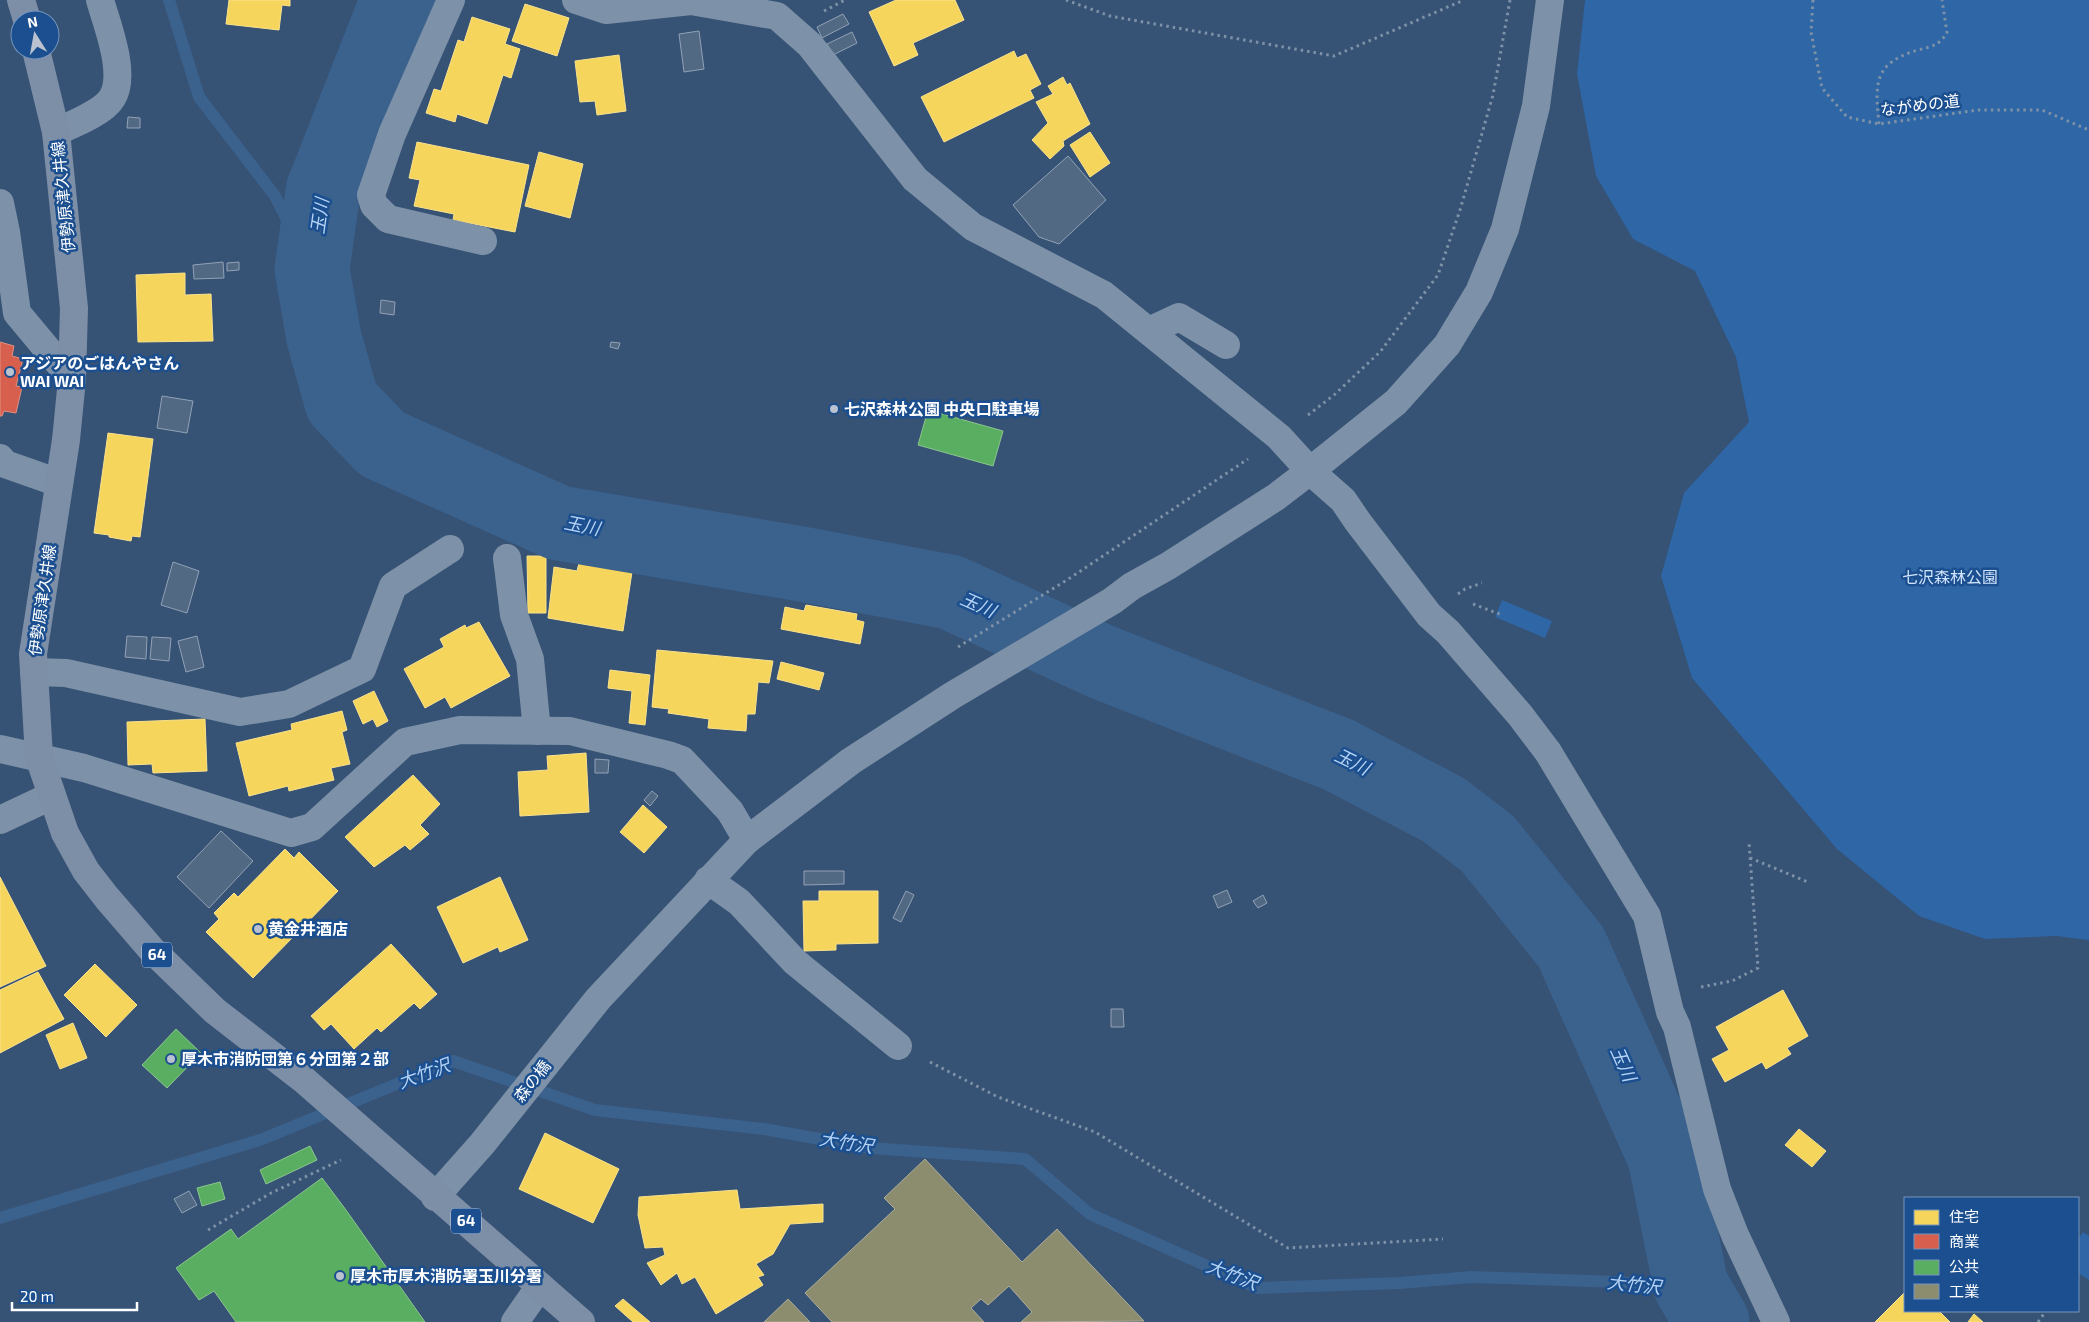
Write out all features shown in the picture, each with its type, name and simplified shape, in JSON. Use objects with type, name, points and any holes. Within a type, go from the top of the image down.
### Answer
[{"type":"main road","name":"伊勢原津久井線","points":[[38,60],[56,132],[74,308],[72,378],[59,483],[33,654],[39,757],[64,834],[86,871],[151,950],[215,1011],[304,1080],[435,1197]]},
{"type":"main road","name":"64","points":[[435,1197],[481,1234],[581,1322]]},
{"type":"street","points":[[56,132],[84,119],[112,100],[118,86],[116,58],[100,0]]},
{"type":"street","points":[[451,0],[392,134],[371,196],[374,206],[388,219],[483,241]]},
{"type":"street","points":[[576,0],[606,10],[691,1],[777,16],[810,45],[915,179],[973,228],[1104,295],[1279,437],[1310,471],[1343,500],[1428,615],[1448,632],[1548,752],[1647,916],[1670,1012],[1677,1027],[1717,1189],[1735,1235],[1776,1322]]},
{"type":"street","name":"森の橋","points":[[435,1197],[497,1125],[598,999],[747,840],[850,761],[953,695],[1112,601],[1132,586],[1168,566],[1276,497],[1396,402],[1447,345],[1479,292],[1505,229],[1536,106],[1550,0]]},
{"type":"street","points":[[0,203],[6,232],[17,313],[72,378]]},
{"type":"street","points":[[1149,331],[1179,317],[1226,345]]},
{"type":"street","points":[[0,458],[6,464],[59,483]]},
{"type":"street","points":[[34,672],[66,674],[240,712],[289,704],[362,669],[393,586],[450,549]]},
{"type":"street","points":[[507,558],[514,615],[530,659],[537,731]]},
{"type":"street","points":[[0,749],[84,768],[291,833],[312,827],[405,742],[460,730],[570,731],[682,760],[730,811],[747,840]]},
{"type":"street","points":[[0,820],[51,796]]},
{"type":"street","points":[[708,880],[739,902],[795,962],[898,1046]]},
{"type":"street","points":[[515,1322],[540,1286]]},
{"type":"path","points":[[1066,0],[1110,16],[1334,56],[1464,0]]},
{"type":"path","points":[[957,648],[1067,580],[1224,476],[1334,395],[1380,352],[1438,275],[1460,210],[1493,95],[1510,0]]},
{"type":"path","name":"ながめの道","points":[[1813,0],[1811,32],[1822,88],[1847,117],[1879,124],[1978,110],[2042,110],[2089,130]]},
{"type":"path","points":[[1879,124],[1875,92],[1881,72],[1903,54],[1939,44],[1947,33],[1942,0]]},
{"type":"path","points":[[1458,594],[1465,589],[1482,583]]},
{"type":"path","points":[[1666,994],[1732,980],[1758,968],[1749,842]]},
{"type":"path","points":[[1750,858],[1808,882]]},
{"type":"path","points":[[898,1046],[998,1097],[1095,1132],[1288,1248],[1443,1239]]},
{"type":"path","points":[[208,1230],[271,1193],[346,1158]]},
{"type":"green space","name":"七沢森林公園","points":[[1585,0],[2089,0],[2089,940],[2056,936],[1985,939],[1919,916],[1837,849],[1692,678],[1661,576],[1684,493],[1749,422],[1736,357],[1695,271],[1633,239],[1596,176],[1577,74]]},
{"type":"green space","points":[[1502,600],[1552,621],[1545,638],[1495,617]]},
{"type":"green space","points":[[2083,1232],[2089,1236],[2089,1280],[2079,1274],[2079,1238]]},
{"type":"building: 住宅","points":[[229,0],[290,0],[290,6],[282,5],[279,30],[226,24]]},
{"type":"building: 住宅","points":[[896,0],[955,0],[964,20],[913,43],[918,55],[894,66],[869,12]]},
{"type":"building: 住宅","points":[[525,4],[569,18],[557,56],[512,41]]},
{"type":"building: 住宅","points":[[472,17],[510,29],[505,44],[520,49],[511,78],[503,75],[487,124],[457,114],[455,122],[426,113],[434,89],[441,91],[458,40],[464,42]]},
{"type":"building: 住宅","points":[[1014,51],[1017,58],[1026,54],[1041,84],[1030,90],[1034,98],[944,142],[921,97]]},
{"type":"building: 住宅","points":[[619,55],[626,111],[597,115],[595,101],[580,102],[575,61]]},
{"type":"building: 住宅","points":[[1063,77],[1067,85],[1070,83],[1090,124],[1063,141],[1064,146],[1050,159],[1032,140],[1048,123],[1036,102],[1053,94],[1048,86]]},
{"type":"building: 住宅","points":[[1090,132],[1110,163],[1090,177],[1070,145]]},
{"type":"building: 住宅","points":[[417,142],[529,165],[515,232],[453,220],[454,214],[414,206],[420,180],[409,178]]},
{"type":"building: 住宅","points":[[539,152],[583,164],[570,218],[525,206]]},
{"type":"building: 住宅","points":[[185,273],[185,295],[211,294],[213,341],[138,342],[136,275]]},
{"type":"building: 住宅","points":[[108,433],[153,439],[140,537],[132,536],[131,541],[94,533]]},
{"type":"building: 住宅","points":[[527,556],[546,556],[546,613],[528,613]]},
{"type":"building: 住宅","points":[[579,563],[632,572],[623,631],[548,618],[554,567],[577,571]]},
{"type":"building: 住宅","points":[[806,605],[857,614],[856,620],[864,622],[860,644],[781,629],[785,607],[804,611]]},
{"type":"building: 住宅","points":[[479,622],[510,676],[451,708],[445,697],[425,708],[404,669],[444,647],[440,639],[465,625],[466,628]]},
{"type":"building: 住宅","points":[[657,650],[773,661],[769,683],[758,682],[755,714],[747,714],[746,731],[708,728],[709,719],[668,713],[669,709],[652,707]]},
{"type":"building: 住宅","points":[[781,662],[824,673],[819,690],[777,679]]},
{"type":"building: 住宅","points":[[610,670],[650,675],[645,725],[629,723],[632,691],[608,688]]},
{"type":"building: 住宅","points":[[374,691],[388,721],[377,727],[373,719],[363,724],[353,701]]},
{"type":"building: 住宅","points":[[342,711],[347,730],[342,732],[350,764],[331,768],[334,780],[289,791],[288,786],[249,796],[236,743],[292,730],[291,724]]},
{"type":"building: 住宅","points":[[205,719],[207,771],[153,773],[152,764],[128,765],[127,722]]},
{"type":"building: 住宅","points":[[586,753],[589,812],[520,816],[518,772],[548,770],[547,756]]},
{"type":"building: 住宅","points":[[413,775],[440,804],[420,825],[429,834],[410,850],[405,845],[374,867],[345,837]]},
{"type":"building: 住宅","points":[[643,805],[667,827],[644,853],[620,832]]},
{"type":"building: 住宅","points":[[285,849],[294,858],[299,852],[338,891],[253,978],[206,932],[219,919],[214,913],[234,893],[238,897]]},
{"type":"building: 住宅","points":[[0,877],[46,966],[0,987]]},
{"type":"building: 住宅","points":[[500,877],[528,940],[500,952],[498,947],[463,963],[437,907]]},
{"type":"building: 住宅","points":[[819,891],[878,891],[878,943],[836,944],[836,950],[804,951],[803,901],[819,901]]},
{"type":"building: 住宅","points":[[391,944],[437,994],[420,1009],[414,1003],[381,1032],[377,1028],[354,1049],[331,1024],[324,1030],[311,1016]]},
{"type":"building: 住宅","points":[[95,964],[137,1005],[106,1037],[64,995]]},
{"type":"building: 住宅","points":[[38,972],[64,1019],[0,1053],[0,990]]},
{"type":"building: 住宅","points":[[1783,990],[1808,1036],[1787,1048],[1791,1054],[1766,1069],[1762,1062],[1725,1082],[1712,1059],[1729,1050],[1716,1027]]},
{"type":"building: 住宅","points":[[73,1023],[87,1058],[60,1069],[46,1035]]},
{"type":"building: 住宅","points":[[1799,1129],[1826,1151],[1812,1167],[1785,1145]]},
{"type":"building: 住宅","points":[[545,1133],[619,1169],[593,1223],[519,1189]]},
{"type":"building: 住宅","points":[[737,1190],[740,1209],[823,1204],[823,1222],[790,1224],[773,1254],[756,1264],[764,1275],[758,1277],[763,1285],[716,1314],[695,1277],[682,1284],[677,1273],[661,1285],[647,1263],[665,1255],[663,1247],[645,1248],[638,1215],[639,1197]]},
{"type":"building: 住宅","points":[[1904,1293],[1904,1312],[1940,1312],[1950,1322],[1875,1322]]},
{"type":"building: 住宅","points":[[623,1299],[650,1322],[633,1322],[615,1306]]},
{"type":"building: 住宅","points":[[1974,1314],[1983,1322],[1968,1322]]},
{"type":"building: 商業","name":"アジアのごはんやさん WAI WAI","points":[[0,342],[14,346],[12,356],[23,359],[16,386],[22,387],[16,413],[4,411],[2,416],[0,416]]},
{"type":"building: 公共","points":[[928,410],[1003,431],[993,466],[918,445]]},
{"type":"building: 公共","name":"厚木市消防団第６分団第２部","points":[[176,1029],[201,1053],[167,1088],[142,1065]]},
{"type":"building: 公共","points":[[310,1146],[317,1160],[266,1184],[260,1170]]},
{"type":"building: 公共","name":"厚木市厚木消防署玉川分署","points":[[322,1178],[425,1322],[236,1322],[214,1291],[199,1300],[176,1268],[231,1229],[238,1239]]},
{"type":"building: 公共","points":[[220,1182],[225,1199],[202,1206],[197,1188]]},
{"type":"building: 工業","points":[[925,1159],[1022,1262],[1057,1229],[1144,1321],[1021,1322],[1032,1312],[1009,1286],[988,1305],[981,1299],[971,1308],[984,1322],[832,1322],[805,1293],[895,1209],[884,1198]]},
{"type":"building: 工業","points":[[788,1299],[810,1322],[764,1322]]},
{"type":"building: その他","points":[[843,14],[849,24],[822,38],[817,27]]},
{"type":"building: その他","points":[[699,31],[704,69],[684,72],[679,34]]},
{"type":"building: その他","points":[[852,32],[857,43],[833,55],[827,44]]},
{"type":"building: その他","points":[[128,117],[140,118],[140,128],[127,128]]},
{"type":"building: その他","points":[[1068,156],[1106,200],[1059,244],[1039,237],[1013,205]]},
{"type":"building: その他","points":[[223,262],[224,278],[194,279],[193,265]]},
{"type":"building: その他","points":[[239,262],[239,270],[227,271],[227,263]]},
{"type":"building: その他","points":[[381,300],[395,302],[394,315],[380,313]]},
{"type":"building: その他","points":[[611,342],[620,343],[618,349],[610,347]]},
{"type":"building: その他","points":[[162,396],[193,401],[187,433],[157,428]]},
{"type":"building: その他","points":[[173,562],[199,571],[187,613],[161,605]]},
{"type":"building: その他","points":[[127,636],[147,637],[146,659],[125,657]]},
{"type":"building: その他","points":[[197,636],[204,667],[186,672],[178,641]]},
{"type":"building: その他","points":[[152,637],[171,638],[169,661],[150,659]]},
{"type":"building: その他","points":[[595,759],[609,760],[608,773],[595,773]]},
{"type":"building: その他","points":[[652,791],[658,796],[650,806],[644,800]]},
{"type":"building: その他","points":[[221,831],[253,861],[209,908],[177,877]]},
{"type":"building: その他","points":[[804,871],[844,871],[844,884],[804,885]]},
{"type":"building: その他","points":[[1227,890],[1232,902],[1218,908],[1213,896]]},
{"type":"building: その他","points":[[906,891],[914,895],[901,922],[893,918]]},
{"type":"building: その他","points":[[1263,895],[1267,903],[1258,908],[1253,901]]},
{"type":"building: その他","points":[[1111,1009],[1123,1009],[1124,1027],[1111,1027]]},
{"type":"building: その他","points":[[189,1191],[197,1205],[182,1213],[174,1199]]},
{"type":"waterway","points":[[169,0],[199,97],[275,196],[312,269]]},
{"type":"waterway","name":"玉川","points":[[398,0],[323,191],[312,269],[324,338],[342,402],[382,444],[559,523],[796,563],[950,592],[1102,662],[1339,755],[1444,810],[1488,844],[1571,947],[1665,1157],[1691,1286],[1712,1322]]},
{"type":"waterway","name":"大竹沢","points":[[0,1218],[260,1140],[453,1061],[595,1110],[764,1129],[870,1148],[1025,1159],[1090,1214],[1257,1288],[1399,1283],[1471,1277],[1618,1282],[1650,1285],[1663,1290],[1691,1286]]},
{"type":"place","name":"アジアのごはんやさん WAI WAI","points":[[10,372]]},
{"type":"place","name":"七沢森林公園 中央口駐車場","points":[[834,409]]},
{"type":"place","name":"黄金井酒店","points":[[258,929]]},
{"type":"place","name":"厚木市消防団第６分団第２部","points":[[171,1059]]},
{"type":"place","name":"厚木市厚木消防署玉川分署","points":[[340,1276]]}]
